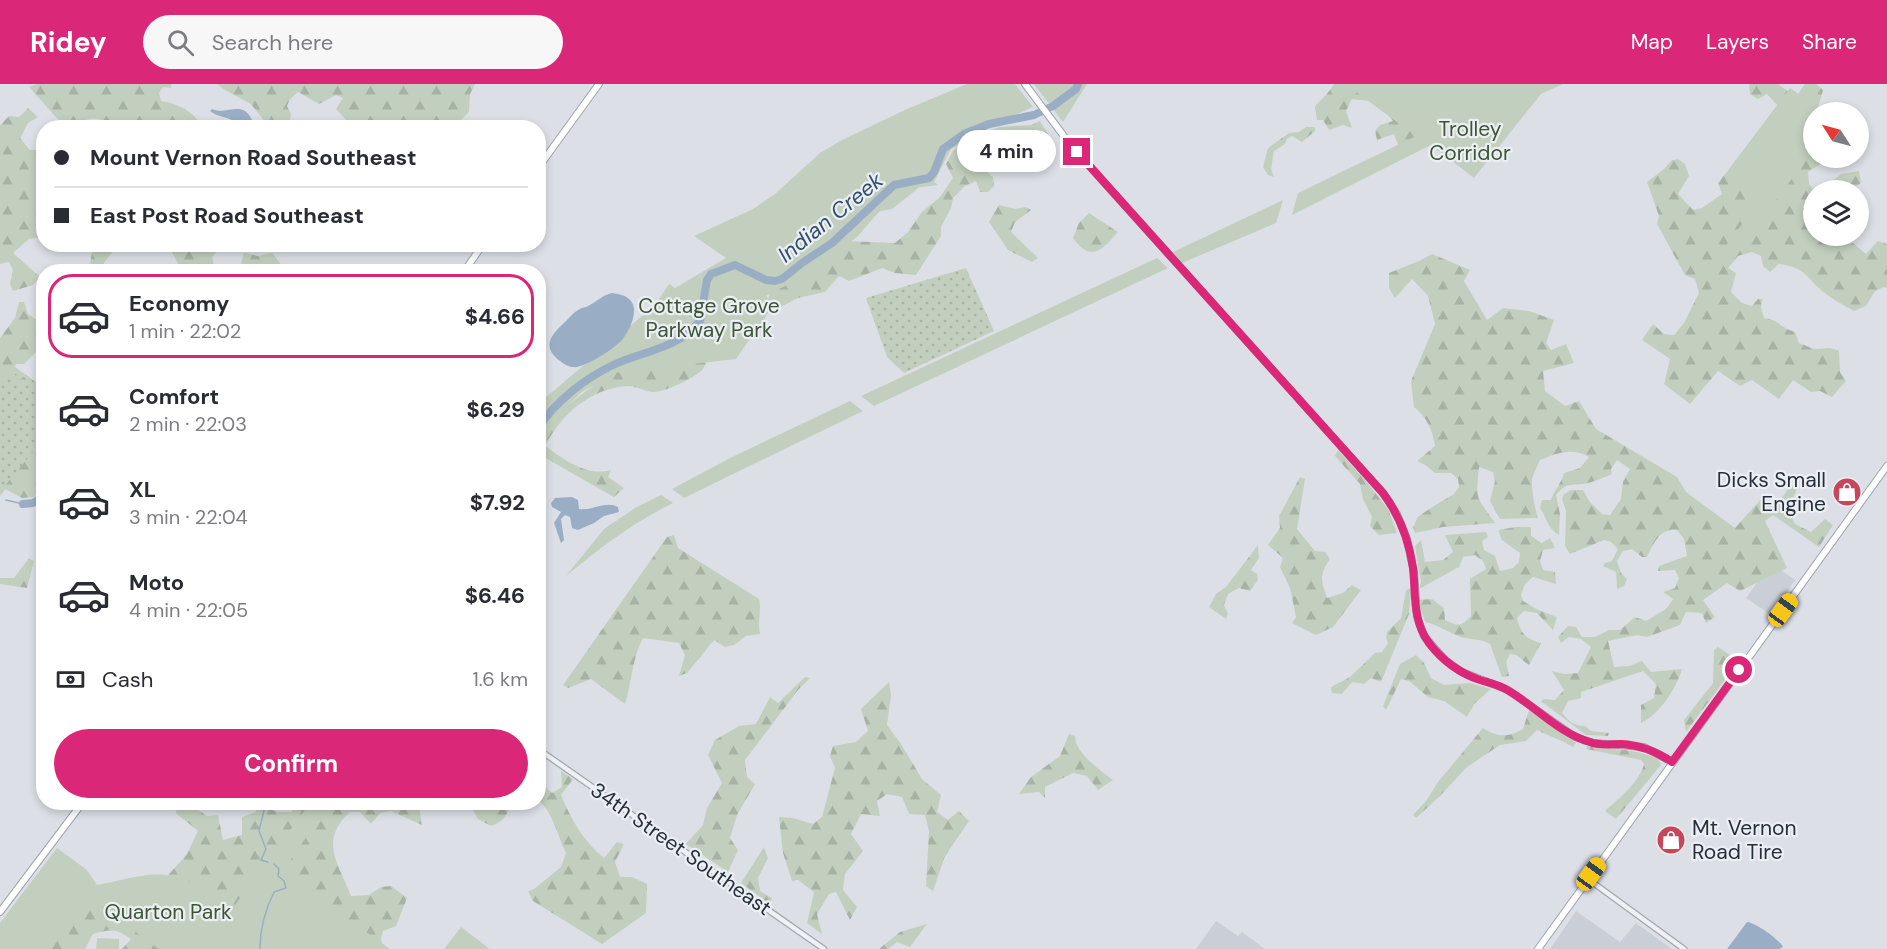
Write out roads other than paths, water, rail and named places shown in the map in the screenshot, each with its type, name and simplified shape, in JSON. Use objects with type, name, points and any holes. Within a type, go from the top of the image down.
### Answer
[{"type":"main road","points":[[546,157],[599,84]]},
{"type":"main road","points":[[1025,84],[1069,143],[1122,204],[1383,493],[1405,531],[1414,572],[1416,616],[1424,636],[1436,652],[1462,672],[1510,691],[1575,737],[1593,744],[1644,747],[1672,762]]},
{"type":"main road","points":[[1538,949],[1672,762],[1884,476],[1887,466]]},
{"type":"main road","points":[[0,912],[77,810]]},
{"type":"street","name":"34th Street Southeast","points":[[546,755],[824,949]]},
{"type":"street","points":[[1588,879],[1684,949]]},
{"type":"water","points":[[212,109],[218,111],[240,109],[252,120],[230,120],[210,111]]},
{"type":"water","points":[[612,293],[627,298],[634,309],[630,326],[617,345],[594,360],[577,367],[568,366],[554,356],[549,345],[550,340],[561,326],[576,311]]},
{"type":"water","points":[[572,497],[578,500],[579,509],[613,505],[618,507],[619,512],[604,516],[578,530],[572,528],[570,517],[565,515],[561,519],[564,540],[561,543],[554,523],[561,512],[552,507],[551,503],[555,498]]},
{"type":"water","points":[[1747,922],[1767,932],[1783,947],[1779,949],[1727,949]]},
{"type":"waterway","name":"Indian Creek","points":[[546,417],[571,392],[592,377],[624,360],[671,344],[691,330],[700,321],[707,280],[711,274],[735,265],[766,280],[782,279],[832,243],[894,185],[929,178],[934,172],[943,149],[964,134],[989,124],[1034,115],[1053,106],[1076,89],[1078,84]]},
{"type":"waterway","name":"Indian Creek","points":[[6,500],[23,504]]},
{"type":"waterway","name":"Indian Creek","points":[[23,504],[36,501]]},
{"type":"waterway","points":[[264,810],[259,831],[266,849],[261,860],[268,862]]},
{"type":"waterway","points":[[260,949],[262,927],[271,899],[274,892],[286,888],[284,881],[278,876],[279,869],[274,864]]},
{"type":"place","name":"Dicks Small Engine","points":[[1847,492]]},
{"type":"place","name":"Mt. Vernon Road Tire","points":[[1671,840]]},
{"type":"park label","name":"Trolley Corridor","points":[[1470,141]]},
{"type":"park label","name":"Cottage Grove Parkway Park","points":[[709,318]]},
{"type":"park label","name":"Quarton Park","points":[[168,912]]}]
